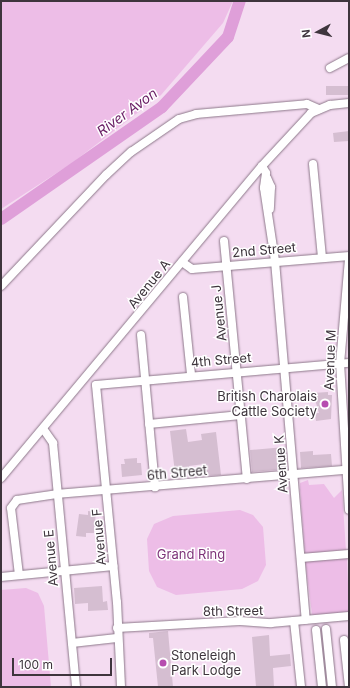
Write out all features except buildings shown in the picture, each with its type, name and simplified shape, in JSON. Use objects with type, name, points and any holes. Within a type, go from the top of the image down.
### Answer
[{"type":"lane","points":[[330,68],[349,58]]},
{"type":"lane","name":"Avenue A","points":[[1,478],[44,430],[262,166],[311,113],[319,109],[349,103]]},
{"type":"lane","name":"Avenue A","points":[[1,286],[106,175],[158,133],[188,116],[308,104],[319,109]]},
{"type":"lane","points":[[313,164],[322,257]]},
{"type":"lane","name":"Avenue K","points":[[262,166],[267,178],[264,188],[270,210],[275,261],[295,475],[306,620]]},
{"type":"lane","name":"Avenue J","points":[[224,241],[247,479]]},
{"type":"lane","name":"2nd Street","points":[[182,262],[192,268],[349,256]]},
{"type":"lane","name":"Avenue M","points":[[349,259],[347,310],[340,363],[345,402],[345,470],[348,483],[349,510]]},
{"type":"lane","points":[[183,297],[191,375]]},
{"type":"lane","points":[[141,335],[155,487]]},
{"type":"lane","name":"4th Street","points":[[96,385],[145,379],[349,362]]},
{"type":"lane","points":[[86,378],[96,385]]},
{"type":"lane","name":"Avenue F","points":[[96,385],[113,566],[121,687]]},
{"type":"lane","points":[[149,424],[241,415]]},
{"type":"lane","name":"Avenue E","points":[[44,430],[53,443],[76,687]]},
{"type":"lane","name":"6th Street","points":[[18,575],[12,503],[57,494],[345,470]]},
{"type":"lane","points":[[301,558],[349,554]]},
{"type":"lane","points":[[1,577],[113,566]]},
{"type":"lane","name":"8th Street","points":[[117,628],[240,620],[294,621],[349,616]]},
{"type":"lane","points":[[294,621],[301,687]]},
{"type":"lane","points":[[326,629],[332,687]]},
{"type":"lane","points":[[316,630],[322,687]]},
{"type":"lane","points":[[72,643],[117,638]]},
{"type":"lane","points":[[344,640],[349,687]]},
{"type":"green space","points":[[1,1],[233,1],[223,23],[161,95],[72,163],[1,209]]},
{"type":"green space","points":[[308,480],[309,485],[324,484],[334,498],[342,490],[346,551],[305,555],[300,483]]},
{"type":"green space","name":"Grand Ring","points":[[240,510],[253,515],[263,527],[266,565],[258,581],[242,589],[176,595],[157,587],[149,571],[147,539],[154,524],[173,516]]},
{"type":"green space","points":[[347,556],[349,612],[315,617],[312,614],[305,560]]},
{"type":"green space","points":[[26,588],[38,593],[44,606],[51,687],[1,687],[1,590]]},
{"type":"waterway","name":"River Avon","points":[[1,219],[162,107],[228,37],[240,1]]},
{"type":"place","name":"British Charolais Cattle Society","points":[[325,404]]},
{"type":"place","name":"Stoneleigh Park Lodge","points":[[163,663]]}]
